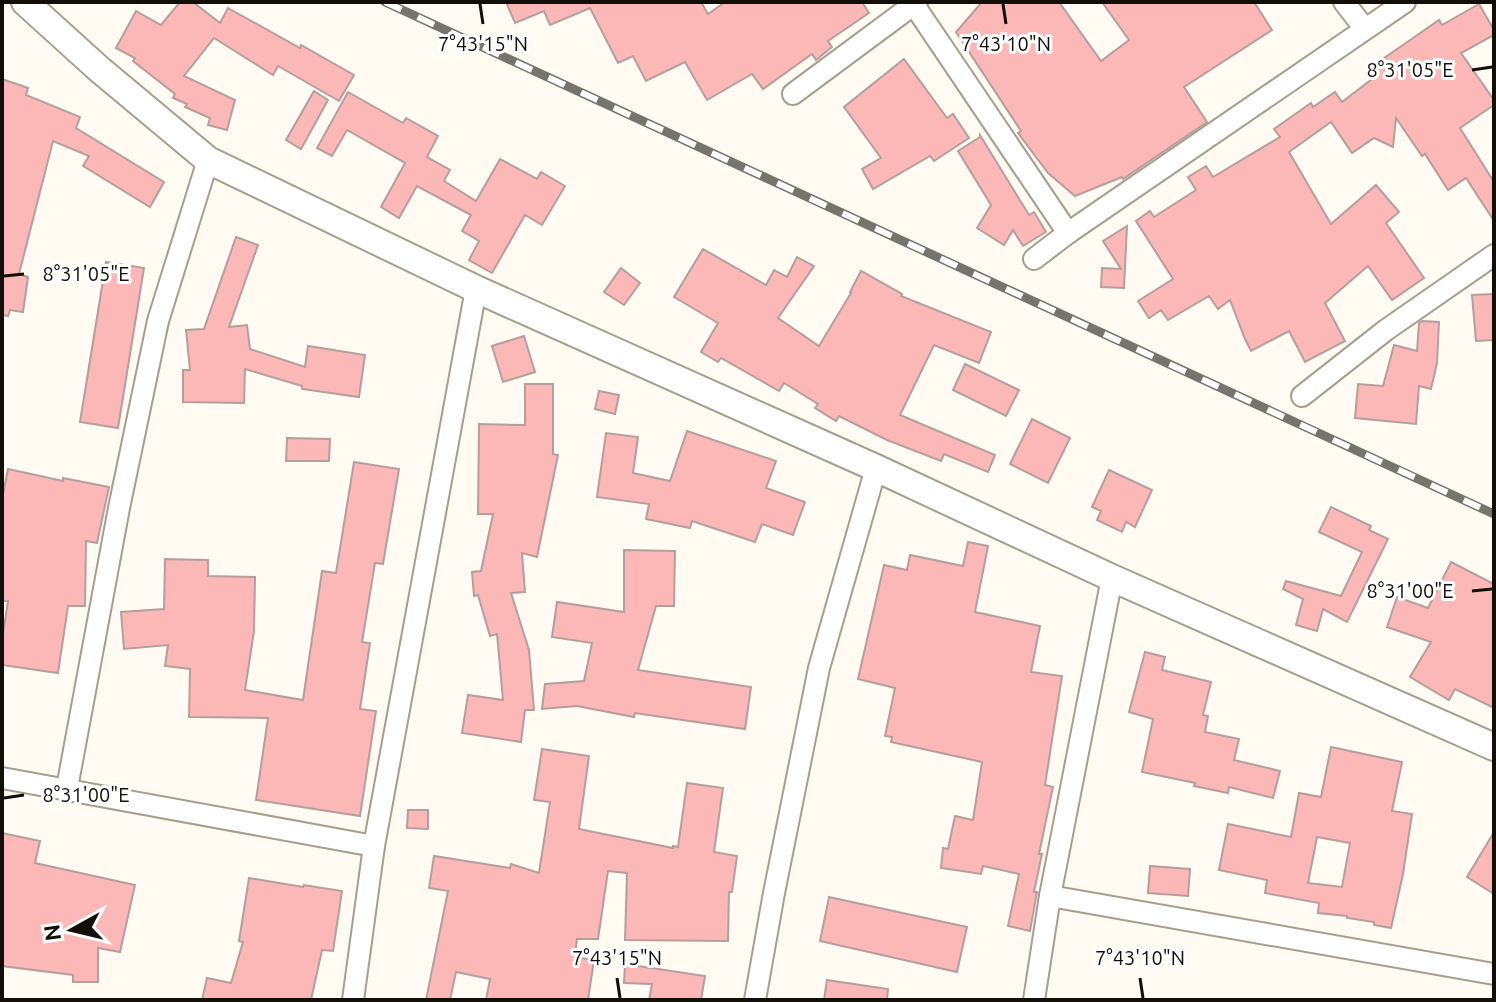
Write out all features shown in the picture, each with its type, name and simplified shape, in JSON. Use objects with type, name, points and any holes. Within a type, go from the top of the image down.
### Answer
[{"type":"street","points":[[25,2],[208,160],[476,289],[876,468],[1112,578],[1494,747]]},
{"type":"street","points":[[1344,2],[1365,29]]},
{"type":"street","points":[[1034,259],[1405,2]]},
{"type":"street","points":[[793,94],[914,3],[1068,233]]},
{"type":"street","points":[[67,788],[119,508],[158,321],[208,160]]},
{"type":"street","points":[[1302,396],[1386,330],[1494,255]]},
{"type":"street","points":[[353,1000],[374,846],[476,289]]},
{"type":"street","points":[[755,1000],[819,668],[876,468]]},
{"type":"street","points":[[1034,1000],[1050,896],[1112,578]]},
{"type":"street","points":[[2,778],[374,846]]},
{"type":"street","points":[[1050,896],[1494,974]]},
{"type":"building","points":[[180,2],[193,2],[220,23],[228,8],[354,75],[339,101],[278,66],[273,75],[214,38],[184,76],[235,100],[227,130],[208,125],[210,118],[185,107],[187,104],[173,98],[175,94],[133,61],[135,58],[116,48],[136,11],[161,25]]},
{"type":"building","points":[[506,2],[701,2],[708,14],[725,2],[862,2],[869,13],[828,41],[832,47],[816,60],[812,54],[763,89],[752,74],[707,100],[685,62],[646,81],[633,56],[618,63],[590,8],[550,25],[544,11],[515,23]]},
{"type":"building","points":[[982,2],[1059,2],[1101,61],[1129,40],[1102,2],[1254,2],[1272,30],[1184,87],[1207,122],[1123,179],[1075,196],[1048,173],[1018,133],[1021,131],[956,32]]},
{"type":"building","points":[[1479,4],[1494,35],[1461,53],[1494,100],[1494,105],[1460,128],[1494,182],[1494,221],[1466,178],[1448,190],[1425,154],[1422,156],[1396,118],[1393,147],[1374,138],[1352,153],[1331,122],[1289,152],[1331,224],[1376,185],[1399,212],[1386,223],[1424,278],[1392,300],[1368,266],[1325,303],[1345,341],[1305,362],[1289,331],[1251,351],[1230,300],[1218,309],[1209,296],[1168,320],[1161,310],[1149,318],[1138,301],[1173,279],[1136,221],[1150,211],[1154,217],[1196,190],[1188,177],[1206,166],[1213,177],[1280,137],[1274,129],[1311,103],[1313,107],[1335,92],[1342,102],[1372,79],[1369,74],[1379,67],[1377,63],[1439,20],[1442,25]]},
{"type":"building","points":[[904,59],[947,118],[953,114],[969,138],[934,161],[930,156],[873,189],[862,169],[881,158],[844,107]]},
{"type":"building","points":[[2,79],[28,88],[26,95],[80,117],[76,128],[164,182],[150,207],[83,166],[89,156],[53,141],[19,274],[28,277],[23,312],[10,310],[8,316],[2,315]]},
{"type":"building","points":[[314,91],[328,100],[301,149],[286,140]]},
{"type":"building","points":[[348,92],[403,123],[406,118],[438,136],[427,157],[450,170],[444,181],[476,201],[500,159],[537,179],[541,172],[565,186],[542,225],[525,215],[492,273],[469,260],[479,241],[462,231],[471,215],[417,186],[399,218],[381,207],[405,163],[347,130],[332,156],[317,148]]},
{"type":"building","points":[[980,135],[1029,215],[1034,212],[1046,232],[1023,246],[1013,230],[1004,245],[977,228],[991,205],[958,151]]},
{"type":"building","points":[[1127,226],[1124,288],[1101,287],[1102,268],[1121,269],[1103,241]]},
{"type":"building","points":[[236,237],[258,245],[229,327],[247,325],[250,349],[305,367],[308,346],[365,355],[359,397],[302,389],[302,386],[245,369],[244,403],[183,402],[183,370],[190,370],[186,330],[204,329]]},
{"type":"building","points":[[703,249],[766,285],[774,270],[787,277],[797,257],[814,266],[778,318],[819,346],[861,271],[901,296],[991,332],[979,363],[934,345],[900,415],[995,455],[988,472],[944,454],[941,461],[887,440],[839,416],[836,421],[815,408],[818,404],[784,383],[779,391],[721,358],[718,362],[701,352],[718,323],[674,297]]},
{"type":"building","points":[[106,262],[144,268],[118,428],[80,422]]},
{"type":"building","points":[[621,268],[640,283],[624,305],[604,292]]},
{"type":"building","points":[[1494,294],[1494,340],[1476,341],[1472,295]]},
{"type":"building","points":[[1439,322],[1437,363],[1431,389],[1419,386],[1416,424],[1355,418],[1358,384],[1383,386],[1394,345],[1417,351],[1419,323]]},
{"type":"building","points":[[524,336],[535,372],[503,382],[492,346]]},
{"type":"building","points":[[965,364],[1019,390],[1006,416],[953,390]]},
{"type":"building","points":[[525,384],[553,384],[553,454],[558,455],[537,557],[522,553],[525,592],[511,593],[529,650],[534,710],[525,710],[521,742],[462,733],[468,695],[503,700],[497,634],[490,636],[478,595],[474,596],[472,572],[481,571],[493,514],[478,514],[479,424],[525,425]]},
{"type":"building","points":[[599,391],[619,395],[615,414],[595,409]]},
{"type":"building","points":[[1032,419],[1070,438],[1048,483],[1010,464]]},
{"type":"building","points":[[687,431],[776,461],[766,488],[805,502],[793,535],[762,524],[755,542],[692,521],[690,528],[646,519],[649,504],[597,497],[606,433],[638,437],[633,473],[670,481]]},
{"type":"building","points":[[287,438],[330,439],[329,461],[286,461]]},
{"type":"building","points":[[354,462],[399,469],[383,564],[375,563],[362,642],[370,643],[360,709],[376,711],[360,816],[256,800],[268,718],[189,717],[190,669],[165,666],[168,645],[124,649],[121,612],[164,609],[165,559],[208,560],[208,576],[255,577],[254,631],[245,690],[303,700],[322,571],[336,573]]},
{"type":"building","points":[[8,469],[109,487],[97,543],[86,541],[85,606],[68,606],[58,673],[2,665],[8,601],[2,601],[2,499]]},
{"type":"building","points":[[1109,470],[1152,490],[1135,527],[1126,522],[1122,532],[1097,520],[1101,511],[1092,507]]},
{"type":"building","points":[[1331,507],[1371,526],[1369,530],[1388,539],[1347,622],[1323,609],[1317,631],[1296,625],[1303,599],[1283,589],[1286,581],[1341,596],[1362,552],[1319,532]]},
{"type":"building","points":[[968,542],[988,546],[975,612],[1040,626],[1031,672],[1062,676],[1045,785],[1053,787],[1039,854],[1042,854],[1030,931],[1008,926],[1019,874],[983,866],[981,874],[941,868],[943,848],[948,849],[955,816],[973,820],[982,762],[891,742],[892,737],[885,736],[895,688],[858,679],[884,565],[907,570],[910,555],[963,566]]},
{"type":"building","points":[[624,550],[675,551],[674,606],[656,606],[638,670],[751,687],[745,729],[635,713],[634,717],[577,706],[542,709],[545,684],[584,681],[592,643],[552,637],[557,602],[624,612]]},
{"type":"building","points":[[1451,562],[1494,584],[1494,708],[1455,689],[1449,700],[1410,677],[1431,642],[1387,627],[1397,597],[1428,608]]},
{"type":"building","points":[[1145,652],[1165,657],[1162,670],[1211,682],[1203,715],[1208,716],[1205,732],[1239,739],[1234,760],[1280,771],[1273,798],[1229,787],[1228,793],[1142,772],[1153,719],[1129,712]]},
{"type":"building","points":[[1331,747],[1402,762],[1392,811],[1412,814],[1391,928],[1347,916],[1318,913],[1319,903],[1265,893],[1267,880],[1219,870],[1228,824],[1291,837],[1299,793],[1321,797]],"holes":[[[1317,837],[1350,843],[1342,887],[1308,883]]]},
{"type":"building","points":[[542,749],[589,756],[579,829],[678,847],[687,783],[723,788],[714,852],[737,856],[732,892],[729,892],[728,941],[625,940],[627,873],[608,871],[598,939],[577,939],[575,957],[594,960],[588,1000],[486,1000],[490,979],[456,972],[450,1000],[426,1000],[448,891],[429,888],[434,856],[510,868],[511,864],[539,873],[550,802],[534,800]]},
{"type":"building","points":[[408,810],[428,810],[428,829],[407,828]]},
{"type":"building","points":[[1494,832],[1494,894],[1467,877]]},
{"type":"building","points":[[2,833],[40,841],[35,863],[135,885],[120,952],[98,948],[98,982],[73,982],[73,975],[2,966]]},
{"type":"building","points":[[1150,866],[1190,869],[1188,896],[1148,893]]},
{"type":"building","points":[[249,878],[342,891],[333,951],[322,950],[311,1000],[202,1000],[207,978],[231,983],[243,942],[239,941]]},
{"type":"building","points":[[829,897],[967,927],[957,972],[820,941]]},
{"type":"building","points":[[625,964],[705,976],[701,1000],[649,1000],[652,984],[624,983]]},
{"type":"building","points":[[827,980],[888,989],[887,1000],[824,1000]]},
{"type":"railway","points":[[385,2],[1494,514]]}]
